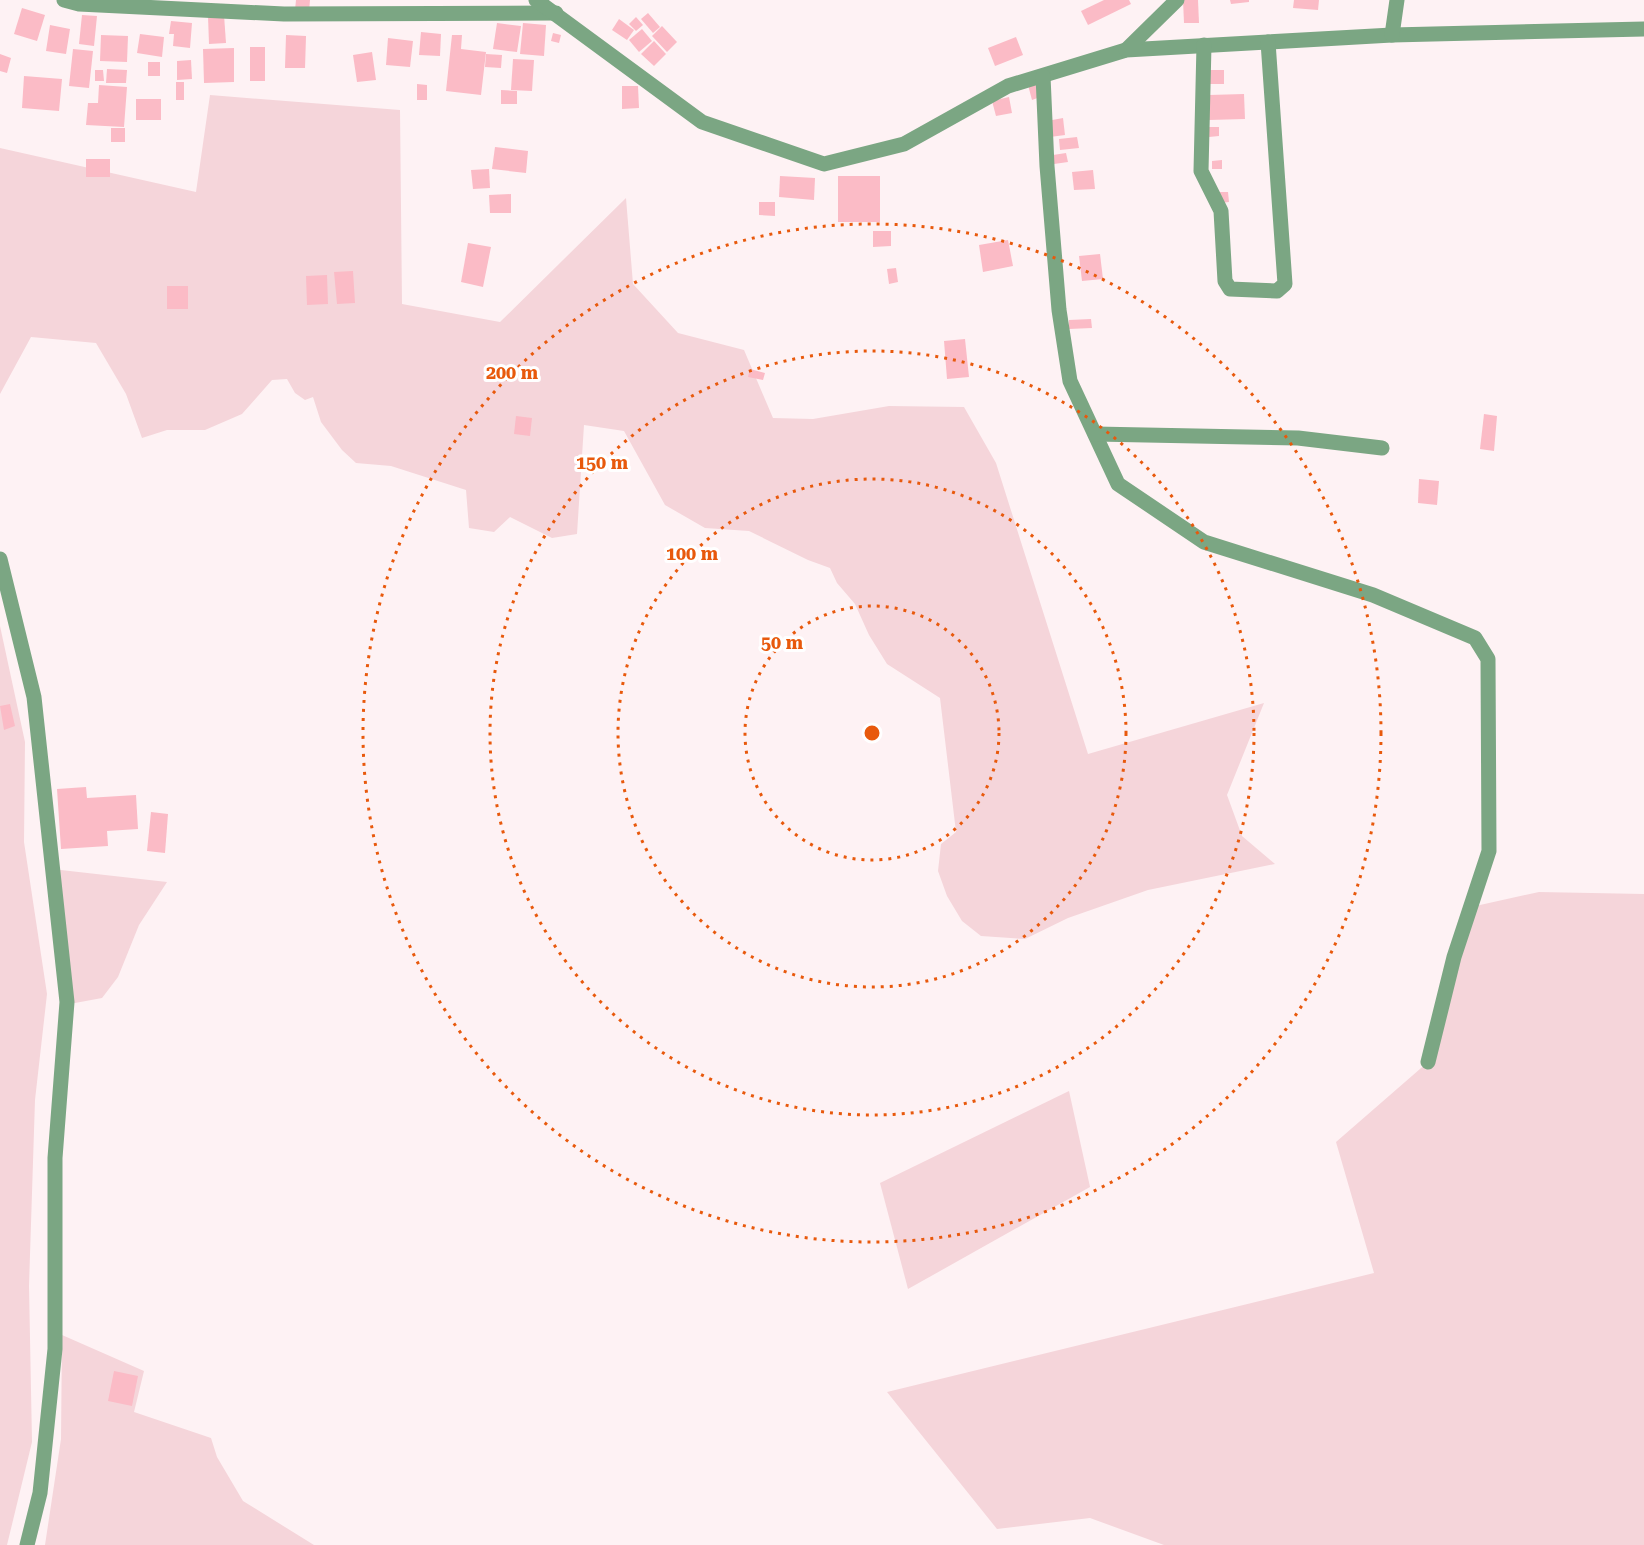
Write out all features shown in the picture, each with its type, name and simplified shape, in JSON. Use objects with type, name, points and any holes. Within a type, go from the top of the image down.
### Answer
[{"type":"street","points":[[64,0],[79,4],[284,14],[556,13]]},
{"type":"street","points":[[536,0],[702,122],[825,164],[904,144],[1008,86],[1125,50],[1392,35],[1644,29]]},
{"type":"street","points":[[1125,50],[1177,0]]},
{"type":"street","points":[[1392,35],[1397,0]]},
{"type":"street","points":[[1204,45],[1201,171],[1221,211],[1225,281],[1230,289],[1276,291],[1285,284],[1268,42]]},
{"type":"street","points":[[1043,76],[1047,166],[1059,310],[1070,381],[1119,484],[1204,543],[1373,595],[1475,638],[1488,659],[1489,852],[1454,957],[1428,1062]]},
{"type":"street","points":[[1095,434],[1298,438],[1382,448]]},
{"type":"street","points":[[0,559],[34,697],[67,1002],[55,1158],[55,1349],[40,1493],[27,1545]]},
{"type":"shaded area","points":[[210,95],[400,110],[402,304],[500,322],[626,198],[633,284],[678,333],[744,350],[773,418],[813,419],[889,406],[964,407],[996,463],[1088,754],[1264,703],[1227,795],[1242,836],[1275,864],[1148,890],[1068,918],[1025,939],[981,936],[962,921],[947,896],[938,871],[941,844],[956,832],[940,698],[887,664],[869,635],[855,604],[837,583],[830,568],[808,560],[749,531],[705,528],[665,505],[624,431],[584,425],[577,534],[552,538],[510,517],[494,532],[469,528],[466,490],[391,466],[356,463],[342,450],[321,422],[313,397],[305,400],[295,393],[287,379],[272,380],[242,414],[205,430],[167,430],[142,438],[126,394],[96,343],[31,337],[0,394],[0,148],[196,192]]},
{"type":"shaded area","points":[[0,626],[25,742],[24,842],[47,994],[35,1100],[29,1286],[32,1442],[7,1545],[0,1545]]},
{"type":"shaded area","points":[[52,869],[167,882],[139,925],[118,977],[102,998],[75,1003],[67,1002]]},
{"type":"shaded area","points":[[1539,892],[1644,894],[1644,1545],[1164,1545],[1090,1518],[997,1529],[887,1392],[1374,1273],[1336,1142],[1428,1062],[1471,907]]},
{"type":"shaded area","points":[[1069,1091],[1090,1187],[908,1289],[880,1183]]},
{"type":"shaded area","points":[[62,1335],[144,1371],[134,1412],[211,1438],[217,1457],[243,1501],[314,1545],[45,1545],[61,1439]]},
{"type":"building","points":[[296,0],[310,0],[309,12],[295,10]]},
{"type":"building","points":[[1104,0],[1129,0],[1131,4],[1088,25],[1081,11]]},
{"type":"building","points":[[1183,0],[1198,0],[1199,23],[1184,23]]},
{"type":"building","points":[[1230,0],[1249,0],[1249,2],[1231,4]]},
{"type":"building","points":[[1294,0],[1319,0],[1318,10],[1293,8]]},
{"type":"building","points":[[22,8],[45,15],[37,41],[14,34]]},
{"type":"building","points":[[648,13],[660,27],[653,33],[641,19]]},
{"type":"building","points":[[82,15],[97,16],[94,46],[79,44]]},
{"type":"building","points":[[224,15],[226,43],[209,44],[208,16]]},
{"type":"building","points":[[636,17],[643,25],[636,31],[629,24]]},
{"type":"building","points":[[619,19],[634,30],[627,40],[612,30]]},
{"type":"building","points":[[171,21],[192,23],[190,48],[173,46],[174,34],[169,34]]},
{"type":"building","points":[[497,23],[521,26],[517,52],[493,49]]},
{"type":"building","points":[[523,23],[546,25],[544,56],[520,54]]},
{"type":"building","points":[[50,25],[70,29],[66,54],[46,51]]},
{"type":"building","points":[[662,26],[677,42],[667,52],[652,36]]},
{"type":"building","points":[[642,29],[652,41],[639,52],[629,40]]},
{"type":"building","points":[[421,32],[441,34],[440,56],[419,55]]},
{"type":"building","points":[[553,33],[561,35],[559,43],[551,41]]},
{"type":"building","points":[[140,34],[164,37],[162,57],[137,53]]},
{"type":"building","points":[[101,35],[128,36],[127,62],[100,61]]},
{"type":"building","points":[[286,35],[306,36],[305,68],[285,68]]},
{"type":"building","points":[[452,35],[462,35],[461,49],[486,52],[481,95],[446,91]]},
{"type":"building","points":[[1016,37],[1023,55],[995,66],[988,48]]},
{"type":"building","points":[[388,38],[413,41],[410,67],[386,65]]},
{"type":"building","points":[[654,41],[666,54],[654,66],[641,54]]},
{"type":"building","points":[[250,47],[265,47],[265,81],[250,81]]},
{"type":"building","points":[[234,48],[234,82],[204,83],[203,49]]},
{"type":"building","points":[[73,49],[93,51],[89,88],[69,86]]},
{"type":"building","points":[[372,52],[376,80],[357,82],[353,55]]},
{"type":"building","points":[[0,54],[11,58],[7,73],[0,71]]},
{"type":"building","points":[[486,54],[502,55],[501,68],[485,67]]},
{"type":"building","points":[[513,59],[534,60],[532,91],[511,90]]},
{"type":"building","points":[[191,60],[192,79],[177,80],[177,61]]},
{"type":"building","points":[[148,62],[160,62],[160,76],[148,76]]},
{"type":"building","points":[[107,69],[127,70],[126,83],[106,83]]},
{"type":"building","points":[[95,70],[103,70],[104,81],[95,81]]},
{"type":"building","points":[[1209,70],[1224,70],[1224,84],[1210,84]]},
{"type":"building","points":[[24,76],[62,79],[59,111],[22,108]]},
{"type":"building","points":[[1039,81],[1043,96],[1032,100],[1028,85]]},
{"type":"building","points":[[176,82],[184,82],[184,100],[176,100]]},
{"type":"building","points":[[417,84],[427,85],[427,100],[417,100]]},
{"type":"building","points":[[99,85],[127,87],[124,127],[86,125],[88,103],[98,103]]},
{"type":"building","points":[[622,86],[638,86],[639,108],[622,109]]},
{"type":"building","points":[[501,90],[517,91],[517,104],[501,104]]},
{"type":"building","points":[[1244,94],[1245,119],[1209,120],[1209,95]]},
{"type":"building","points":[[1009,97],[1012,113],[996,116],[992,101]]},
{"type":"building","points":[[136,99],[161,99],[161,120],[136,120]]},
{"type":"building","points":[[1063,118],[1065,135],[1050,137],[1047,121]]},
{"type":"building","points":[[1209,127],[1219,127],[1219,136],[1209,137]]},
{"type":"building","points":[[111,128],[125,128],[125,142],[111,142]]},
{"type":"building","points":[[1077,137],[1079,148],[1060,150],[1059,139]]},
{"type":"building","points":[[495,147],[528,151],[526,173],[492,169]]},
{"type":"building","points":[[1066,153],[1068,162],[1054,164],[1053,155]]},
{"type":"building","points":[[86,159],[110,159],[110,177],[86,177]]},
{"type":"building","points":[[1222,160],[1222,169],[1212,169],[1212,161]]},
{"type":"building","points":[[489,169],[490,188],[473,189],[471,170]]},
{"type":"building","points":[[1093,170],[1095,189],[1074,190],[1072,172]]},
{"type":"building","points":[[780,176],[815,178],[814,200],[779,197]]},
{"type":"building","points":[[838,176],[880,176],[880,222],[838,222]]},
{"type":"building","points":[[1219,192],[1228,192],[1229,202],[1220,203]]},
{"type":"building","points":[[511,194],[511,213],[490,213],[489,195]]},
{"type":"building","points":[[759,202],[775,202],[775,216],[759,215]]},
{"type":"building","points":[[873,231],[891,231],[891,246],[873,247]]},
{"type":"building","points":[[1008,240],[1013,266],[983,272],[979,245]]},
{"type":"building","points":[[468,243],[491,247],[483,287],[461,282]]},
{"type":"building","points":[[1100,254],[1103,279],[1082,281],[1079,256]]},
{"type":"building","points":[[896,268],[898,282],[889,284],[887,269]]},
{"type":"building","points":[[353,271],[355,303],[337,304],[334,272]]},
{"type":"building","points":[[327,275],[328,304],[307,305],[306,276]]},
{"type":"building","points":[[167,286],[188,286],[188,309],[167,309]]},
{"type":"building","points":[[1091,319],[1092,328],[1069,329],[1069,320]]},
{"type":"building","points":[[965,339],[969,377],[947,379],[944,341]]},
{"type":"building","points":[[750,369],[765,373],[763,380],[748,377]]},
{"type":"building","points":[[1484,414],[1497,416],[1494,451],[1480,449]]},
{"type":"building","points":[[516,416],[532,418],[530,436],[514,434]]},
{"type":"building","points":[[1419,479],[1439,481],[1437,505],[1418,503]]},
{"type":"building","points":[[10,704],[15,726],[4,730],[0,706]]},
{"type":"building","points":[[86,787],[87,798],[136,795],[138,829],[107,831],[108,846],[61,849],[57,789]]},
{"type":"building","points":[[151,812],[168,814],[165,853],[147,851]]},
{"type":"building","points":[[114,1371],[138,1376],[132,1406],[108,1401]]}]
